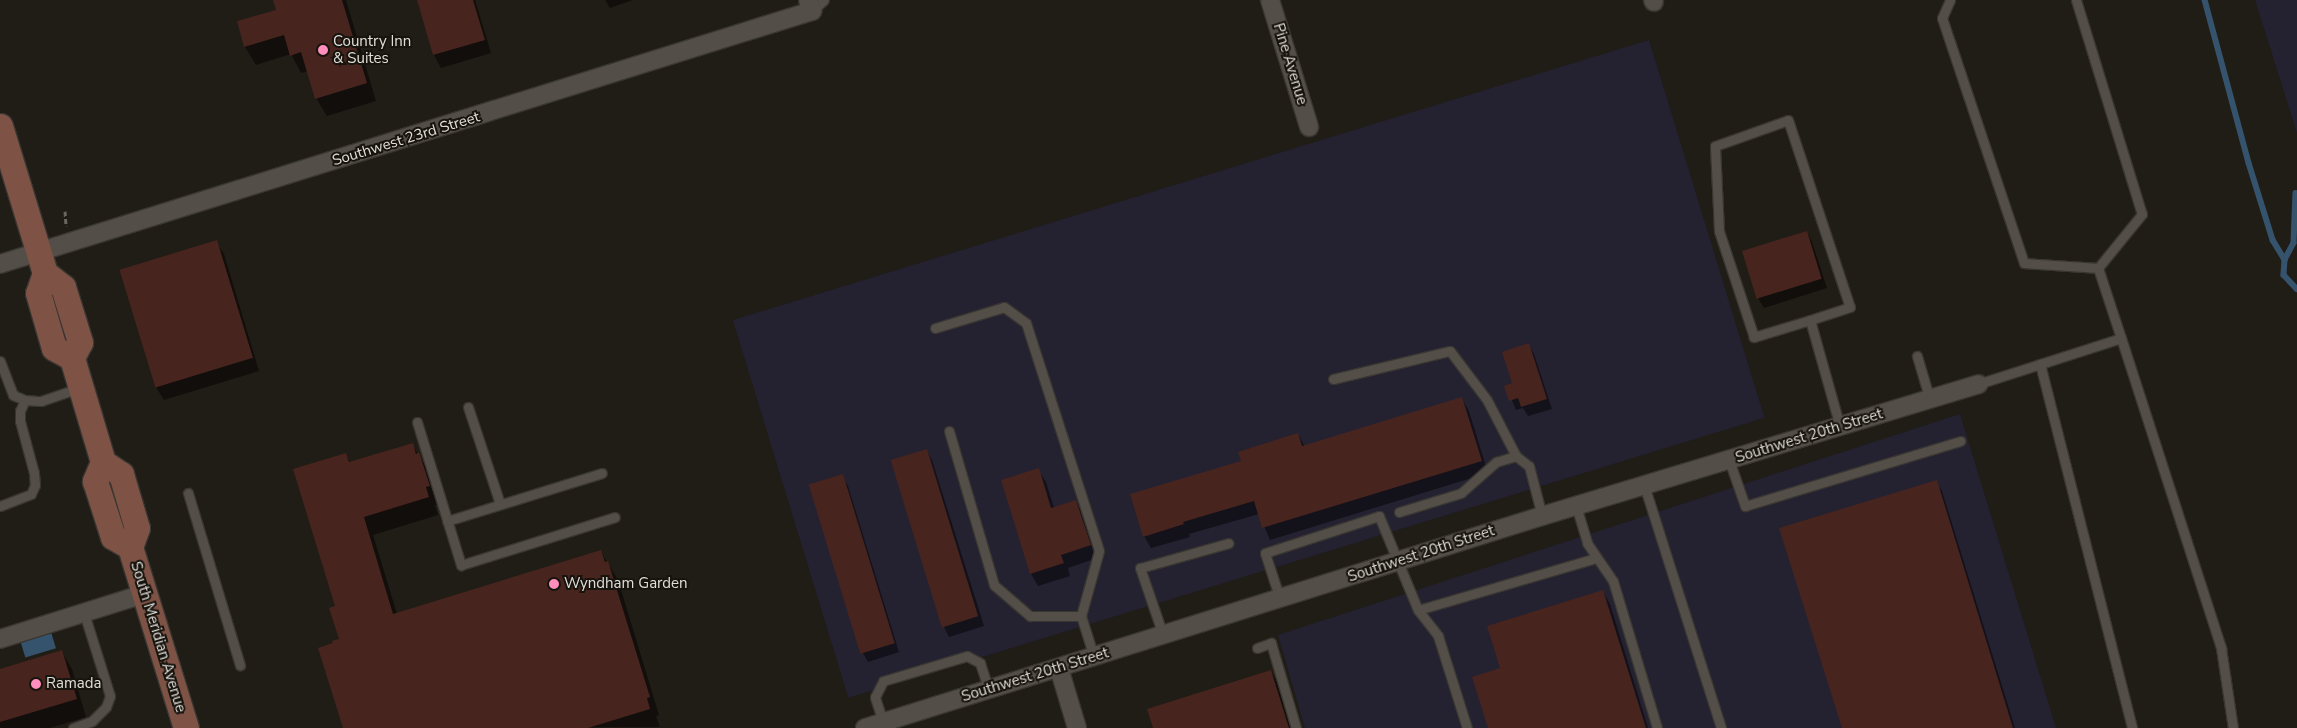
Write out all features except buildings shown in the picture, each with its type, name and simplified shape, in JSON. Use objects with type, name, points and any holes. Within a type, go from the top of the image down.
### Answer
[{"type":"main road","points":[[0,126],[41,263]]},
{"type":"main road","name":"South Meridian Avenue","points":[[41,263],[64,287],[80,342],[72,358],[104,462],[121,474],[138,528],[130,547],[186,728]]},
{"type":"street","name":"Pine Avenue","points":[[1270,0],[1309,127]]},
{"type":"street","name":"Southwest 23rd Street","points":[[0,264],[41,263],[814,4]]},
{"type":"street","name":"Southwest 20th Street","points":[[866,728],[1542,516],[1978,384]]},
{"type":"street","points":[[0,639],[144,594]]},
{"type":"street","points":[[1059,668],[1077,728]]},
{"type":"lane","points":[[1950,0],[1942,18],[2024,263],[2098,268]]},
{"type":"lane","points":[[2076,0],[2142,214],[2098,268]]},
{"type":"lane","points":[[1788,120],[1850,307],[1810,320],[1754,337],[1719,231],[1715,146],[1788,120]]},
{"type":"lane","points":[[2098,268],[2222,648],[2233,728]]},
{"type":"lane","points":[[935,328],[1004,307],[1026,323],[1099,551],[1080,616],[1094,657]]},
{"type":"lane","points":[[1810,320],[1840,427]]},
{"type":"lane","points":[[1978,384],[2121,338]]},
{"type":"lane","points":[[1333,379],[1450,351],[1487,400],[1516,456],[1529,466],[1542,516]]},
{"type":"lane","points":[[1917,356],[1930,400]]},
{"type":"lane","points":[[0,361],[13,395],[25,400],[41,400],[81,388]]},
{"type":"lane","points":[[2040,364],[2132,728]]},
{"type":"lane","points":[[0,506],[31,494],[35,486],[34,473],[20,421],[20,411],[25,400]]},
{"type":"lane","points":[[468,407],[500,504]]},
{"type":"lane","points":[[417,422],[461,565],[615,517]]},
{"type":"lane","points":[[949,431],[994,585],[1030,616],[1080,616]]},
{"type":"lane","points":[[1728,460],[1745,506],[1960,441]]},
{"type":"lane","points":[[1398,512],[1461,493],[1496,462],[1516,456]]},
{"type":"lane","points":[[447,521],[602,473]]},
{"type":"lane","points":[[1644,486],[1721,728]]},
{"type":"lane","points":[[188,492],[240,665]]},
{"type":"lane","points":[[1576,506],[1587,543],[1613,581],[1657,728]]},
{"type":"lane","points":[[1280,599],[1264,552],[1379,516],[1418,610],[1438,636],[1467,728]]},
{"type":"lane","points":[[1163,635],[1140,568],[1229,543]]},
{"type":"lane","points":[[1418,610],[1596,558]]},
{"type":"lane","points":[[73,728],[92,721],[106,707],[110,696],[84,613]]},
{"type":"lane","points":[[1256,648],[1271,643],[1296,728]]},
{"type":"lane","points":[[883,722],[875,697],[882,681],[967,656],[980,662],[989,690]]},
{"type":"path","points":[[65,212],[66,226]]},
{"type":"shaded area","points":[[2255,0],[2297,0],[2297,133]]},
{"type":"shaded area","points":[[1649,40],[1764,418],[848,698],[733,320]]},
{"type":"shaded area","points":[[1960,414],[2056,728],[1305,728],[1278,635]]},
{"type":"water","points":[[51,632],[56,648],[25,658],[20,641]]},
{"type":"waterway","points":[[2205,0],[2249,163],[2273,240],[2285,260]]},
{"type":"waterway","points":[[2296,193],[2294,243],[2285,260],[2284,275],[2297,289]]},
{"type":"place","name":"Country Inn & Suites","points":[[323,50]]},
{"type":"place","name":"Wyndham Garden","points":[[554,584]]},
{"type":"place","name":"Ramada","points":[[36,684]]}]
